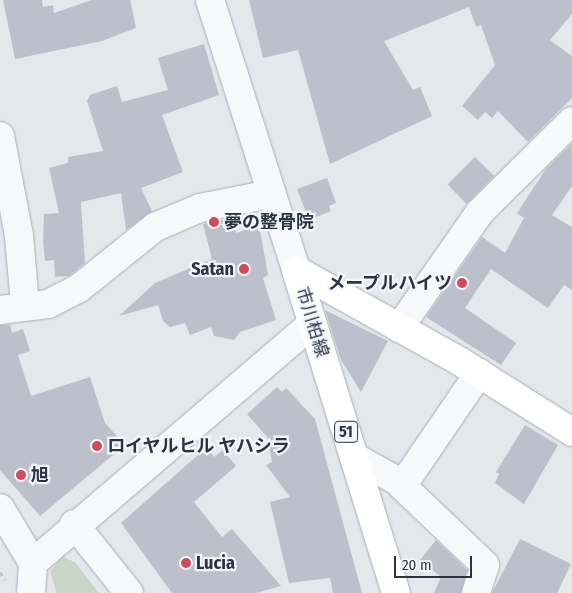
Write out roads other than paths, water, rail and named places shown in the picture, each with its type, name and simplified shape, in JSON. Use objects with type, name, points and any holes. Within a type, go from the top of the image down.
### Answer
[{"type":"main road","name":"市川柏線","points":[[296,270],[479,373],[572,432]]},
{"type":"main road","name":"市川柏線","points":[[296,270],[396,593]]},
{"type":"street","points":[[210,0],[296,270]]},
{"type":"street","points":[[399,328],[480,212],[572,121]]},
{"type":"street","points":[[0,136],[19,236],[12,307],[48,304],[78,289],[155,227],[200,208],[271,194]]},
{"type":"street","points":[[33,563],[74,524],[312,324]]},
{"type":"street","points":[[403,484],[479,373]]},
{"type":"street","points":[[354,457],[403,484],[485,565],[476,593]]},
{"type":"street","points":[[0,508],[33,563],[31,593]]},
{"type":"street","points":[[74,524],[129,593]]},
{"type":"street","points":[[382,548],[387,593]]},
{"type":"place","name":"夢の整骨院","points":[[214,222]]},
{"type":"place","name":"Satan","points":[[244,269]]},
{"type":"place","name":"メープルハイツ","points":[[462,283]]},
{"type":"place","name":"ロイヤルヒル ヤハシラ","points":[[97,446]]},
{"type":"place","name":"旭","points":[[21,475]]},
{"type":"place","name":"Lucia","points":[[186,563]]}]
